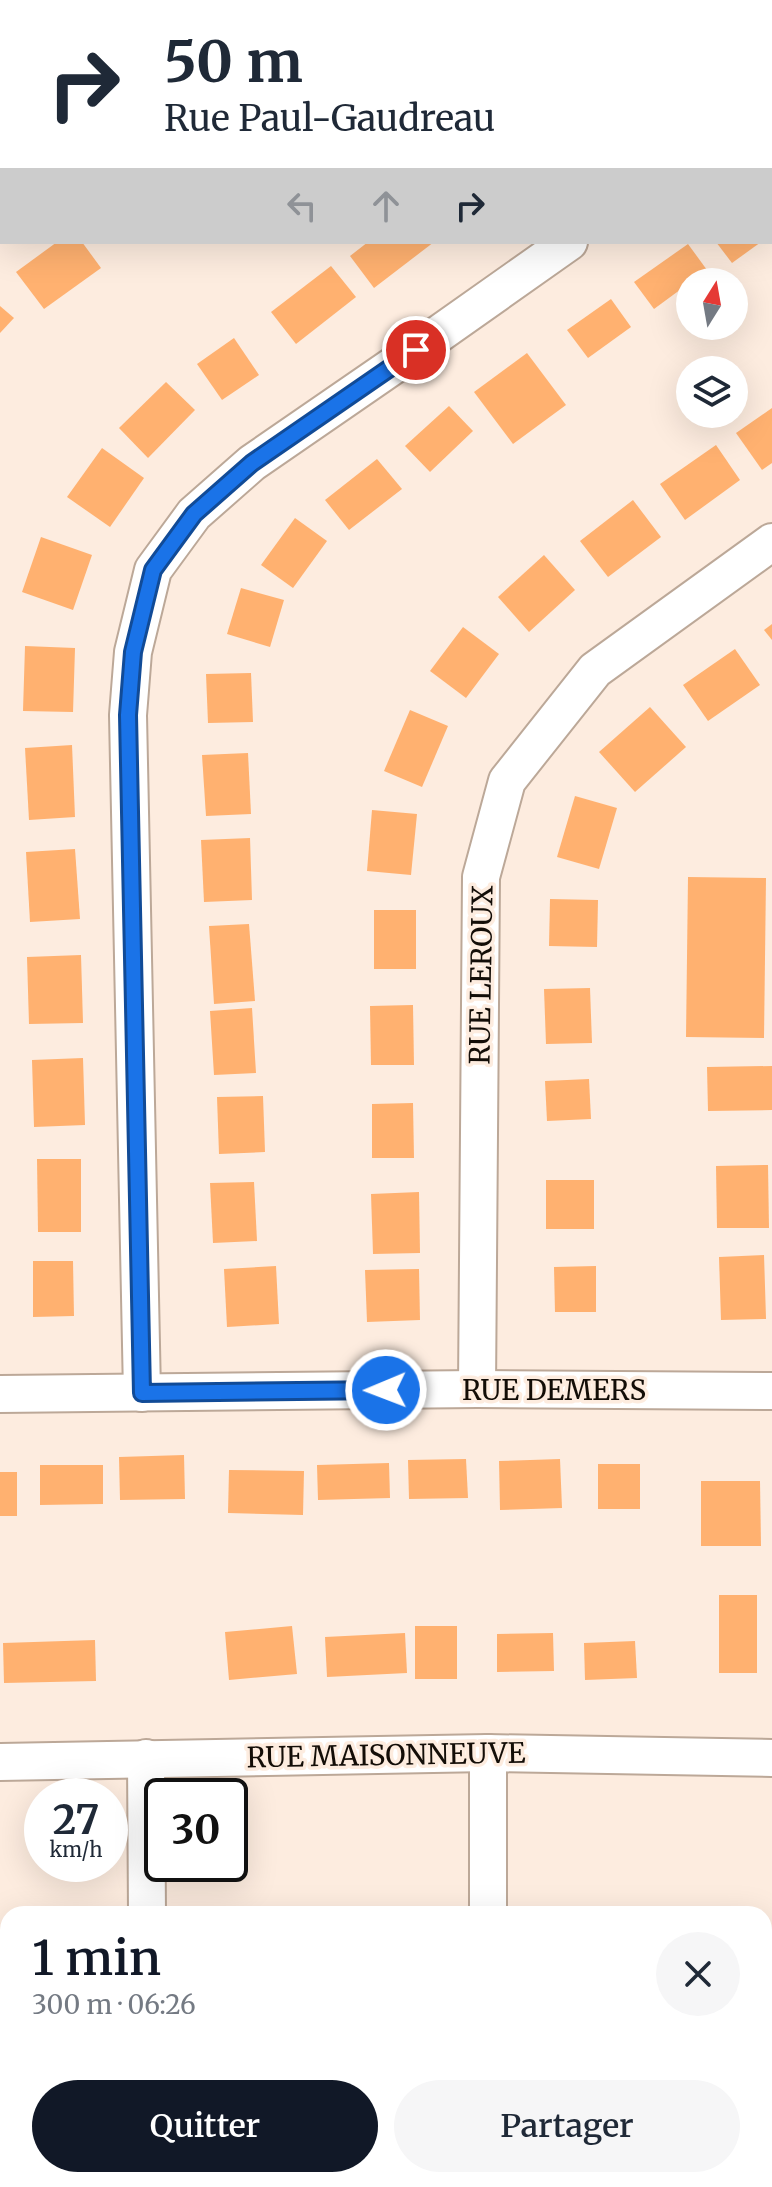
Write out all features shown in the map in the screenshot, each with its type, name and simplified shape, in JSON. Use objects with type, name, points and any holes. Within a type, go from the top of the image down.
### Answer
[{"type":"street","points":[[142,1393],[128,715],[133,652],[153,570],[194,514],[252,463],[566,244]]},
{"type":"street","name":"RUE LEROUX","points":[[477,1389],[481,877],[507,781],[595,670],[772,542]]},
{"type":"street","name":"RUE DEMERS","points":[[0,1394],[477,1389],[772,1391]]},
{"type":"street","points":[[488,1753],[488,1906]]},
{"type":"street","name":"RUE MAISONNEUVE","points":[[0,1762],[488,1753],[772,1758]]},
{"type":"street","points":[[146,1758],[147,1906]]},
{"type":"building","points":[[54,244],[83,244],[101,268],[44,309],[16,272]]},
{"type":"building","points":[[365,244],[431,244],[374,288],[350,256]]},
{"type":"building","points":[[688,244],[706,268],[676,268],[676,293],[654,309],[634,282]]},
{"type":"building","points":[[718,244],[758,244],[732,263]]},
{"type":"building","points":[[331,266],[356,297],[296,344],[271,312]]},
{"type":"building","points":[[611,299],[631,327],[588,358],[567,330]]},
{"type":"building","points":[[0,306],[14,318],[0,333]]},
{"type":"building","points":[[234,338],[259,375],[222,400],[197,364]]},
{"type":"building","points":[[527,353],[566,405],[513,444],[474,392]]},
{"type":"building","points":[[166,382],[195,410],[148,458],[119,428]]},
{"type":"building","points":[[449,406],[473,431],[430,472],[405,446]]},
{"type":"building","points":[[772,408],[772,463],[762,470],[736,433],[748,428],[748,425]]},
{"type":"building","points":[[716,445],[740,480],[685,520],[660,484]]},
{"type":"building","points":[[102,448],[144,478],[110,527],[67,497]]},
{"type":"building","points":[[377,459],[402,489],[349,530],[325,500]]},
{"type":"building","points":[[633,500],[661,537],[608,577],[580,541]]},
{"type":"building","points":[[295,518],[327,541],[293,588],[261,565]]},
{"type":"building","points":[[41,537],[92,555],[73,610],[22,592]]},
{"type":"building","points":[[544,555],[575,590],[529,632],[498,597]]},
{"type":"building","points":[[241,588],[284,600],[270,647],[227,634]]},
{"type":"building","points":[[772,624],[772,640],[764,630]]},
{"type":"building","points":[[463,627],[499,654],[466,698],[430,671]]},
{"type":"building","points":[[25,646],[75,648],[73,712],[23,711]]},
{"type":"building","points":[[735,649],[760,685],[708,721],[683,685]]},
{"type":"building","points":[[251,673],[253,722],[208,723],[206,674]]},
{"type":"building","points":[[650,707],[686,747],[635,792],[599,752]]},
{"type":"building","points":[[410,710],[448,726],[422,787],[384,771]]},
{"type":"building","points":[[72,745],[75,817],[29,820],[25,748]]},
{"type":"building","points":[[248,753],[251,814],[206,816],[202,755]]},
{"type":"building","points":[[575,796],[617,808],[599,869],[557,857]]},
{"type":"building","points":[[372,810],[417,814],[411,875],[367,871]]},
{"type":"building","points":[[250,838],[252,900],[204,902],[201,840]]},
{"type":"building","points":[[75,849],[80,919],[30,922],[26,852]]},
{"type":"building","points":[[688,877],[766,878],[764,1038],[686,1037]]},
{"type":"building","points":[[550,899],[598,900],[597,947],[549,946]]},
{"type":"building","points":[[374,910],[416,910],[416,969],[374,969]]},
{"type":"building","points":[[249,924],[255,1001],[214,1004],[209,926]]},
{"type":"building","points":[[81,955],[83,1023],[29,1024],[27,957]]},
{"type":"building","points":[[590,988],[592,1043],[546,1044],[544,989]]},
{"type":"building","points":[[413,1005],[414,1065],[371,1065],[370,1006]]},
{"type":"building","points":[[252,1008],[256,1073],[214,1075],[210,1011]]},
{"type":"building","points":[[83,1058],[85,1125],[34,1127],[32,1060]]},
{"type":"building","points":[[772,1066],[772,1110],[708,1111],[707,1067]]},
{"type":"building","points":[[589,1079],[591,1119],[547,1121],[545,1081]]},
{"type":"building","points":[[263,1096],[265,1152],[219,1154],[217,1097]]},
{"type":"building","points":[[413,1103],[414,1158],[372,1158],[372,1104]]},
{"type":"building","points":[[37,1159],[81,1159],[81,1232],[38,1232]]},
{"type":"building","points":[[768,1165],[769,1228],[717,1228],[716,1166]]},
{"type":"building","points":[[546,1180],[594,1180],[594,1229],[546,1229]]},
{"type":"building","points":[[254,1182],[257,1241],[213,1243],[210,1183]]},
{"type":"building","points":[[419,1192],[420,1253],[373,1254],[371,1194]]},
{"type":"building","points":[[764,1255],[766,1319],[721,1320],[719,1257]]},
{"type":"building","points":[[33,1261],[73,1261],[74,1316],[33,1317]]},
{"type":"building","points":[[276,1266],[279,1324],[227,1327],[224,1269]]},
{"type":"building","points":[[596,1266],[596,1312],[555,1312],[554,1267]]},
{"type":"building","points":[[419,1269],[420,1320],[367,1322],[365,1270]]},
{"type":"building","points":[[184,1455],[185,1499],[120,1500],[119,1457]]},
{"type":"building","points":[[466,1459],[468,1498],[409,1499],[408,1460]]},
{"type":"building","points":[[560,1459],[562,1508],[500,1510],[499,1461]]},
{"type":"building","points":[[389,1463],[390,1498],[318,1500],[317,1465]]},
{"type":"building","points":[[598,1464],[640,1464],[640,1509],[598,1509]]},
{"type":"building","points":[[40,1465],[103,1465],[103,1504],[40,1505]]},
{"type":"building","points":[[229,1470],[304,1471],[303,1515],[228,1513]]},
{"type":"building","points":[[0,1472],[17,1472],[17,1516],[0,1516]]},
{"type":"building","points":[[701,1481],[760,1481],[761,1546],[701,1546]]},
{"type":"building","points":[[719,1595],[757,1595],[757,1673],[719,1673]]},
{"type":"building","points":[[292,1626],[297,1674],[229,1680],[225,1632]]},
{"type":"building","points":[[415,1626],[457,1626],[457,1679],[415,1679]]},
{"type":"building","points":[[405,1633],[407,1673],[327,1677],[325,1637]]},
{"type":"building","points":[[553,1633],[554,1671],[497,1672],[497,1634]]},
{"type":"building","points":[[95,1640],[96,1681],[4,1683],[3,1643]]},
{"type":"building","points":[[635,1641],[637,1678],[585,1680],[584,1643]]},
{"type":"route","points":[[386,1390],[142,1393],[128,715],[133,652],[153,570],[194,514],[252,463],[416,350]]}]
